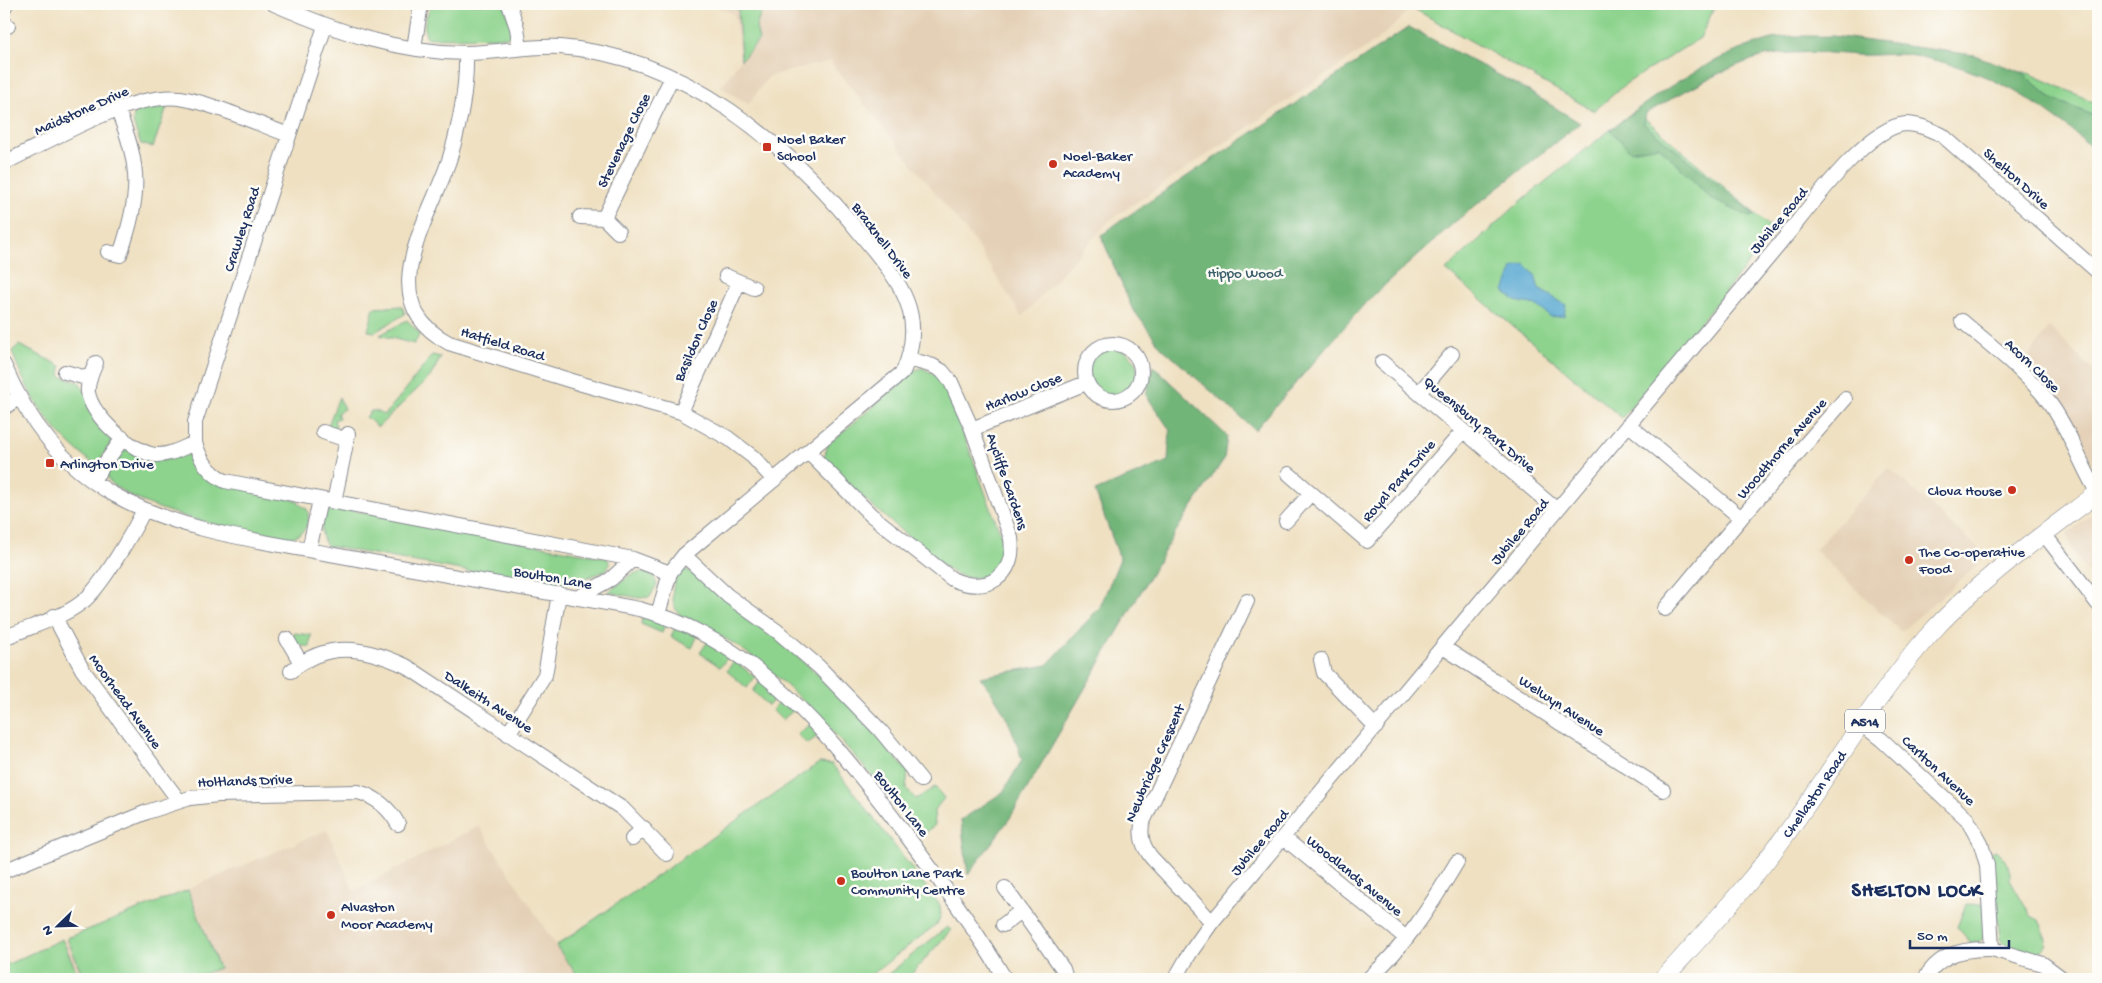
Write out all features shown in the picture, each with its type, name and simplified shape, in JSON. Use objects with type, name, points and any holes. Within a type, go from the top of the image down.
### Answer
[{"type":"main road","name":"Chellaston Road","points":[[1663,979],[1759,869],[1794,824],[1889,686],[1934,630],[1954,609],[2044,534],[2098,493]]},
{"type":"street","points":[[4,8],[6,4]]},
{"type":"street","name":"Bracknell Drive","points":[[274,4],[325,26],[371,41],[414,48],[466,53],[520,48],[560,47],[609,54],[672,77],[721,104],[763,135],[795,164],[881,258],[909,306],[914,328],[909,359],[897,378],[684,555],[670,574],[658,614]]},
{"type":"street","points":[[414,48],[421,4]]},
{"type":"street","points":[[509,4],[517,28],[520,48]]},
{"type":"street","name":"Crawley Road","points":[[195,443],[195,422],[325,26]]},
{"type":"street","name":"Hatfield Road","points":[[466,53],[467,68],[451,155],[414,248],[408,274],[410,296],[416,311],[430,329],[449,343],[681,412],[728,438],[753,457],[774,480]]},
{"type":"street","name":"Stevenage Close","points":[[604,218],[672,77]]},
{"type":"street","name":"Maidstone Drive","points":[[4,163],[117,109],[146,100],[184,99],[289,135]]},
{"type":"street","points":[[108,252],[120,255],[132,220],[136,194],[134,156],[117,109]]},
{"type":"street","name":"Shelton Drive","points":[[1906,124],[1929,129],[1952,143],[2098,272]]},
{"type":"street","name":"Jubilee Road","points":[[1175,979],[1190,953],[1212,922],[1855,154],[1878,134],[1906,124]]},
{"type":"street","points":[[580,217],[604,218],[618,232]]},
{"type":"street","points":[[726,276],[754,288]]},
{"type":"street","name":"Basildon Close","points":[[681,412],[739,282]]},
{"type":"street","name":"Acorn Close","points":[[1962,321],[2042,392],[2053,407],[2074,446],[2086,476],[2098,493]]},
{"type":"street","name":"Harlow Close","points":[[1114,343],[1128,347],[1138,357],[1142,372],[1139,385],[1125,397],[1112,400],[1100,397],[1086,383],[1084,376],[1088,360],[1101,346],[1114,343]]},
{"type":"street","points":[[1419,393],[1452,354]]},
{"type":"street","name":"Aycliffe Gardens","points":[[808,452],[843,490],[896,537],[952,579],[969,586],[982,586],[996,580],[1009,564],[1012,548],[1006,520],[972,429],[947,376],[933,366],[909,359]]},
{"type":"street","name":"Queensbury Park Drive","points":[[1382,362],[1557,510]]},
{"type":"street","points":[[96,363],[90,379],[88,394],[94,409],[123,438],[153,455],[168,454],[195,443],[200,457],[210,472],[225,482],[633,559],[670,574]]},
{"type":"street","name":"Boulton Lane","points":[[4,365],[19,397],[56,450],[93,480],[144,510],[206,530],[559,594],[658,614],[707,635],[745,661],[782,691],[828,736],[914,845],[964,915],[1004,979]]},
{"type":"street","points":[[65,372],[90,379]]},
{"type":"street","name":"Harlow Close","points":[[972,429],[1086,383]]},
{"type":"street","points":[[4,408],[19,397]]},
{"type":"street","name":"Woodthorne Avenue","points":[[1665,610],[1741,518],[1845,399]]},
{"type":"street","name":"Woodthorne Avenue","points":[[1629,425],[1741,518]]},
{"type":"street","name":"Royal Park Drive","points":[[1289,474],[1367,541],[1463,431]]},
{"type":"street","points":[[309,550],[348,437],[323,432]]},
{"type":"street","points":[[93,480],[123,438]]},
{"type":"street","points":[[1286,521],[1311,493]]},
{"type":"street","points":[[4,638],[85,600],[121,550],[144,510]]},
{"type":"street","points":[[2044,534],[2098,604]]},
{"type":"street","name":"Boulton Lane","points":[[684,555],[728,596],[777,631],[819,667],[880,730],[921,780]]},
{"type":"street","points":[[577,598],[611,580],[633,559]]},
{"type":"street","points":[[508,734],[545,675],[559,594]]},
{"type":"street","name":"Newbridge Crescent","points":[[1212,922],[1143,846],[1142,824],[1247,602]]},
{"type":"street","name":"Moorhead Avenue","points":[[54,616],[82,669],[179,801]]},
{"type":"street","name":"Dalkeith Avenue","points":[[286,639],[296,667],[324,651],[344,649],[393,660],[406,666],[627,812],[667,854]]},
{"type":"street","name":"Welwyn Avenue","points":[[1443,647],[1663,790]]},
{"type":"street","points":[[1321,660],[1324,673],[1376,727]]},
{"type":"street","name":"Carlton Avenue","points":[[1863,725],[1882,740],[1967,819],[1981,844],[1987,865],[1992,948]]},
{"type":"street","name":"Holtlands Drive","points":[[4,871],[179,801],[218,795],[358,792],[366,794],[385,806],[398,824]]},
{"type":"street","points":[[632,839],[644,828]]},
{"type":"street","name":"Woodlands Avenue","points":[[1284,838],[1406,938]]},
{"type":"street","name":"Woodlands Avenue","points":[[1368,979],[1406,938],[1437,897],[1457,862]]},
{"type":"street","points":[[1005,888],[1063,969],[1066,979]]},
{"type":"street","points":[[1003,925],[1021,911]]},
{"type":"street","points":[[1925,979],[1934,966],[1946,957],[1975,948],[1992,948],[2043,964],[2063,979]]},
{"type":"shaded area","name":"Noel-Baker Academy","points":[[709,4],[1413,4],[1399,21],[1377,40],[1110,220],[1022,317],[974,241],[830,61],[769,76],[748,104],[721,87],[741,59],[734,14]]},
{"type":"shaded area","points":[[2049,327],[2098,375],[2098,469],[2028,358]]},
{"type":"shaded area","points":[[1889,468],[1987,556],[1901,632],[1815,550]]},
{"type":"shaded area","points":[[2098,510],[2098,581],[2095,583],[2071,549],[2067,534]]},
{"type":"shaded area","name":"Alvaston Moor Academy","points":[[479,826],[556,946],[580,979],[4,979],[4,967],[327,830],[354,891]]},
{"type":"green space","points":[[432,4],[504,4],[512,31],[509,37],[427,38],[425,25]]},
{"type":"green space","points":[[724,4],[758,4],[762,10],[756,27],[759,40],[741,60],[738,9]]},
{"type":"green space","points":[[1413,4],[1716,4],[1700,38],[1627,83],[1594,111],[1411,7]]},
{"type":"green space","name":"Hippo Wood","points":[[1409,27],[1525,89],[1580,123],[1456,221],[1367,301],[1255,430],[1161,347],[1132,308],[1101,236],[1116,224]]},
{"type":"green space","points":[[1833,36],[1974,55],[2021,72],[2052,99],[2098,117],[2098,153],[2055,118],[2011,89],[1964,68],[1903,54],[1863,55],[1805,52],[1765,56],[1726,70],[1646,113],[1644,124],[1755,215],[1750,217],[1711,199],[1659,146],[1630,151],[1610,130],[1647,102],[1687,76],[1750,46],[1779,37]]},
{"type":"green space","points":[[2021,72],[2031,74],[2098,104],[2098,117],[2052,99]]},
{"type":"green space","points":[[154,107],[167,107],[153,147],[141,144],[133,119],[138,111]]},
{"type":"green space","points":[[1635,110],[1775,231],[1622,418],[1446,270],[1521,201]]},
{"type":"green space","points":[[402,306],[405,314],[375,332],[368,331],[374,308]]},
{"type":"green space","points":[[407,320],[420,334],[414,344],[380,335]]},
{"type":"green space","points":[[19,345],[61,366],[60,376],[80,383],[110,435],[111,443],[99,461],[93,463],[66,440],[34,399],[18,368],[12,351]]},
{"type":"green space","points":[[1113,348],[1122,350],[1130,355],[1135,363],[1137,372],[1135,381],[1130,389],[1122,394],[1113,396],[1104,394],[1096,389],[1091,381],[1089,372],[1091,363],[1096,355],[1104,350]]},
{"type":"green space","points":[[432,355],[441,357],[430,377],[378,427],[366,417],[371,411],[377,411],[384,415]]},
{"type":"green space","points":[[1153,366],[1227,436],[1224,459],[1176,531],[1010,818],[968,875],[961,820],[1003,792],[1022,760],[1005,716],[995,697],[980,677],[1047,665],[1100,607],[1120,559],[1095,491],[1168,461],[1170,430],[1146,395]]},
{"type":"green space","points":[[922,368],[938,376],[945,384],[1003,541],[1004,550],[1001,562],[988,574],[979,577],[961,576],[944,566],[841,478],[829,467],[824,458],[828,444],[898,386],[911,371]]},
{"type":"green space","points":[[339,397],[344,409],[337,413],[339,418],[334,420],[336,427],[334,430],[327,428]]},
{"type":"green space","points":[[124,450],[189,455],[194,457],[202,468],[299,502],[299,504],[307,509],[308,519],[306,528],[294,537],[271,536],[192,519],[141,501],[121,490],[108,479],[107,475],[111,462]]},
{"type":"green space","points":[[344,509],[607,558],[610,564],[605,571],[563,585],[533,583],[328,546],[323,538],[322,523],[329,511]]},
{"type":"green space","points":[[684,570],[688,570],[702,582],[704,581],[772,633],[843,697],[908,772],[906,789],[916,799],[935,787],[944,798],[934,811],[935,825],[923,835],[839,739],[795,693],[746,652],[680,615],[674,604],[673,591],[676,579]]},
{"type":"green space","points":[[642,572],[653,576],[657,584],[650,597],[639,598],[608,592],[632,574]]},
{"type":"green space","points":[[644,614],[666,621],[662,633],[641,624]]},
{"type":"green space","points":[[676,625],[698,635],[692,648],[671,637]]},
{"type":"green space","points":[[295,633],[311,635],[310,647],[298,645],[292,636]]},
{"type":"green space","points":[[708,641],[729,656],[720,667],[700,653]]},
{"type":"green space","points":[[734,661],[755,677],[747,688],[727,671]]},
{"type":"green space","points":[[762,679],[778,695],[768,706],[753,691]]},
{"type":"green space","points":[[782,699],[794,710],[782,720],[772,710]]},
{"type":"green space","points":[[810,725],[819,735],[807,744],[797,734]]},
{"type":"green space","points":[[819,763],[832,764],[940,905],[941,915],[938,923],[866,979],[580,979],[556,946]]},
{"type":"green space","points":[[1995,850],[2006,863],[2010,871],[2010,879],[2031,916],[2039,920],[2047,939],[2046,946],[2041,950],[2021,953],[2009,948],[2000,939],[1990,853]]},
{"type":"green space","points":[[188,890],[219,968],[191,979],[84,979],[67,938]]},
{"type":"green space","points":[[1966,904],[1985,905],[1986,937],[1978,942],[1970,942],[1957,927]]},
{"type":"green space","points":[[947,927],[951,930],[907,979],[882,979]]},
{"type":"green space","points":[[62,939],[80,979],[4,979],[4,966]]},
{"type":"water","points":[[1525,264],[1535,275],[1539,289],[1566,305],[1564,316],[1551,317],[1536,305],[1515,301],[1504,291],[1513,268]]},
{"type":"place","name":"Noel Baker School","points":[[767,147]]},
{"type":"place","name":"Noel-Baker Academy","points":[[1053,164]]},
{"type":"place","name":"Arlington Drive","points":[[50,463]]},
{"type":"place","name":"Clova House","points":[[2012,490]]},
{"type":"place","name":"The Co-operative Food","points":[[1909,560]]},
{"type":"place","name":"Boulton Lane Park Community Centre","points":[[841,881]]},
{"type":"place","name":"Alvaston Moor Academy","points":[[331,915]]},
{"type":"district","name":"SHELTON LOCK","points":[[1917,889]]}]
